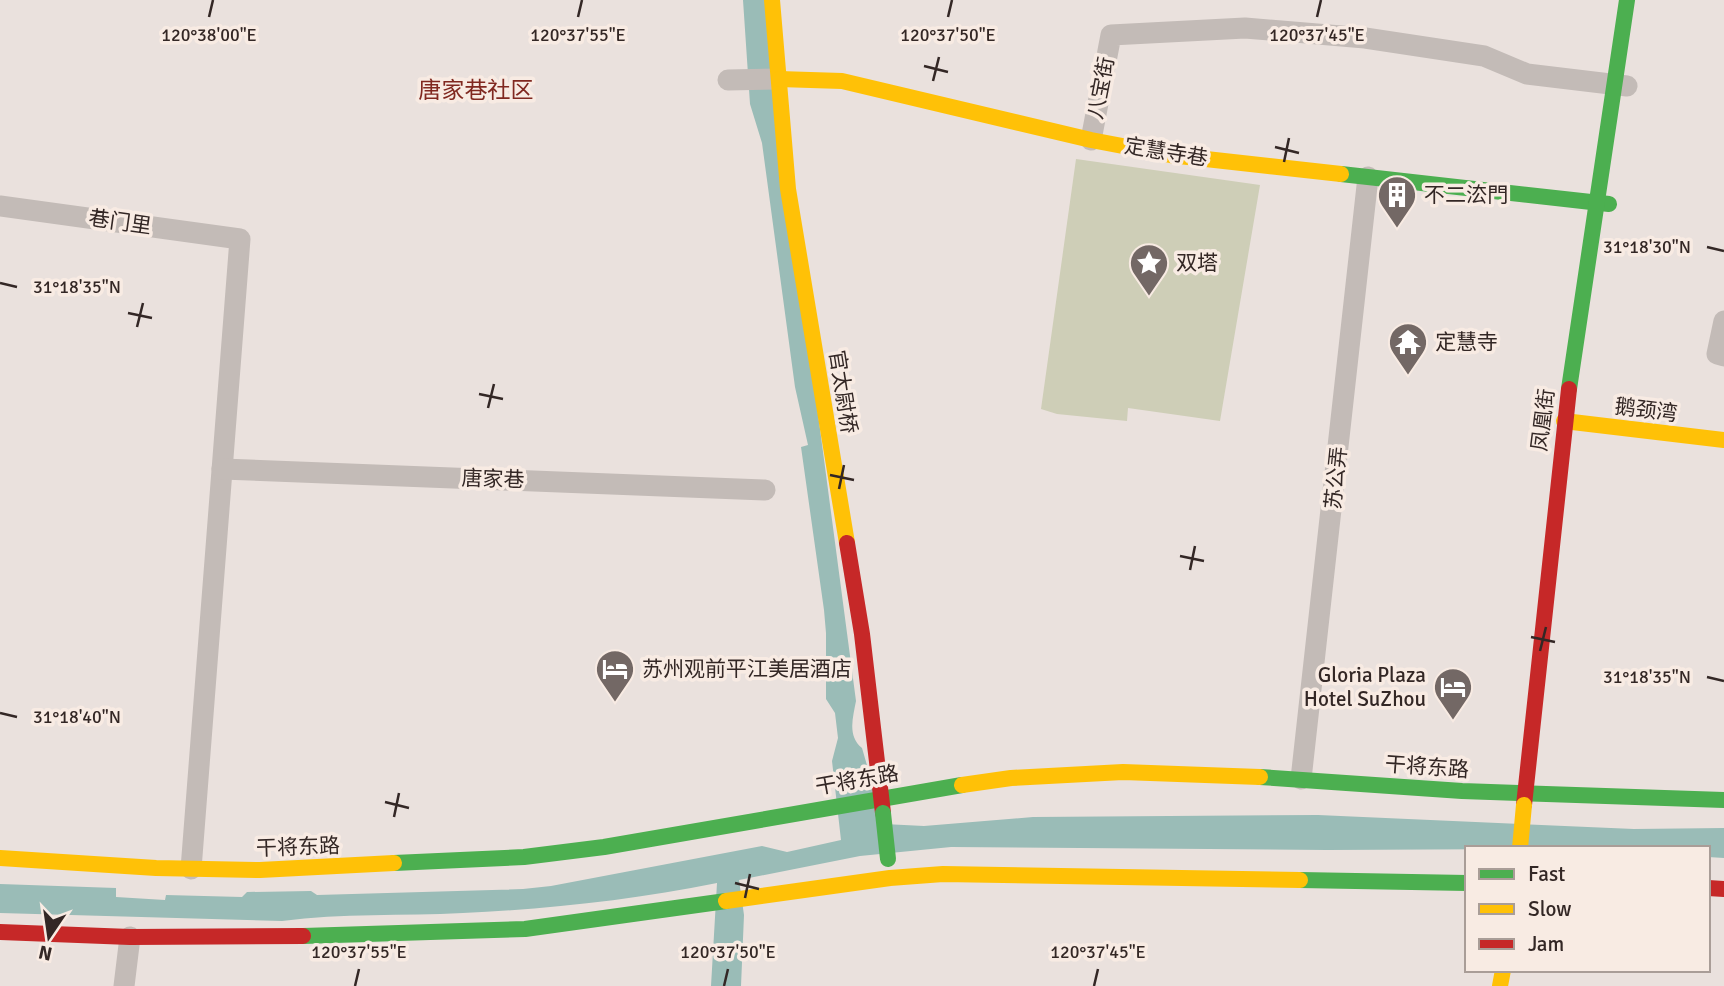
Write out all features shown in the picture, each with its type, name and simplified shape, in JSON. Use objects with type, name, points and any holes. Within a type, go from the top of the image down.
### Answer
[{"type":"main road","name":"官太尉桥","points":[[772,0],[775,80],[788,189],[862,634],[878,803],[890,878]]},
{"type":"main road","name":"凤凰街","points":[[1621,85],[1627,0]]},
{"type":"main road","name":"凤凰街","points":[[1520,846],[1570,422],[1621,85],[1641,0]]},
{"type":"main road","name":"定慧寺巷","points":[[775,80],[842,81],[1091,140],[1170,155],[1602,203]]},
{"type":"main road","name":"鹅颈湾","points":[[1570,422],[1724,440]]},
{"type":"main road","name":"干将东路","points":[[0,858],[191,869],[260,870],[524,857],[656,839],[819,808],[878,803],[1012,778],[1123,772],[1301,779],[1524,800],[1724,800]]},
{"type":"main road","points":[[0,932],[130,937],[355,936],[525,929],[890,878],[969,874],[1465,883]]},
{"type":"street","name":"八宝街","points":[[1091,140],[1111,35],[1245,28],[1364,38],[1484,56],[1527,74],[1621,85]]},
{"type":"street","name":"定慧寺巷","points":[[737,80],[775,80]]},
{"type":"street","name":"苏公弄","points":[[1301,779],[1368,177]]},
{"type":"street","name":"巷门里","points":[[0,206],[240,239],[222,469]]},
{"type":"street","points":[[1724,321],[1717,355],[1724,356]]},
{"type":"street","name":"唐家巷","points":[[222,469],[765,490]]},
{"type":"street","points":[[191,869],[222,469]]},
{"type":"street","points":[[124,986],[130,937]]},
{"type":"green space","name":"双塔","points":[[1076,159],[1260,185],[1220,421],[1128,408],[1127,421],[1057,414],[1041,409]]},
{"type":"water","points":[[743,0],[768,0],[856,701],[853,732],[862,748],[884,824],[924,826],[1033,817],[1318,815],[1634,829],[1724,828],[1724,858],[1710,857],[1710,846],[1465,846],[1465,849],[1327,850],[951,847],[860,856],[739,880],[744,915],[741,986],[711,986],[717,883],[622,899],[527,909],[282,921],[0,913],[0,884],[116,888],[116,897],[165,900],[166,895],[242,897],[247,892],[311,891],[317,895],[523,889],[762,846],[787,852],[841,840],[832,761],[838,738],[835,713],[826,699],[824,610],[801,447],[808,445],[795,387],[762,143],[750,104]]},
{"type":"traffic: fast","points":[[1569,389],[1627,0]]},
{"type":"traffic: fast","points":[[1341,174],[1609,204]]},
{"type":"traffic: fast","points":[[1260,777],[1462,791],[1724,800]]},
{"type":"traffic: fast","points":[[394,863],[524,857],[604,847],[962,785]]},
{"type":"traffic: fast","points":[[883,813],[888,859]]},
{"type":"traffic: fast","points":[[1300,880],[1465,883]]},
{"type":"traffic: fast","points":[[303,936],[525,929],[726,901]]},
{"type":"traffic: slow","points":[[772,0],[788,189],[847,543]]},
{"type":"traffic: slow","points":[[779,79],[842,81],[1091,140],[1170,155],[1341,174]]},
{"type":"traffic: slow","points":[[1564,421],[1724,440]]},
{"type":"traffic: slow","points":[[962,785],[1011,778],[1123,772],[1260,777]]},
{"type":"traffic: slow","points":[[1520,846],[1524,805]]},
{"type":"traffic: slow","points":[[0,858],[156,868],[260,870],[394,863]]},
{"type":"traffic: slow","points":[[726,901],[890,878],[943,874],[1300,880]]},
{"type":"traffic: slow","points":[[1500,986],[1503,972]]},
{"type":"traffic: jam","points":[[1524,805],[1569,389]]},
{"type":"traffic: jam","points":[[847,543],[862,634],[883,813]]},
{"type":"traffic: jam","points":[[1710,888],[1724,889]]},
{"type":"traffic: jam","points":[[0,932],[130,937],[303,936]]},
{"type":"place","name":"不二㳒門","points":[[1397,229]]},
{"type":"place","name":"双塔","points":[[1149,297]]},
{"type":"place","name":"定慧寺","points":[[1408,376]]},
{"type":"place","name":"苏州观前平江美居酒店","points":[[615,703]]},
{"type":"place","name":"Gloria Plaza Hotel SuZhou","points":[[1453,721]]},
{"type":"district","name":"唐家巷社区","points":[[476,90]]}]
